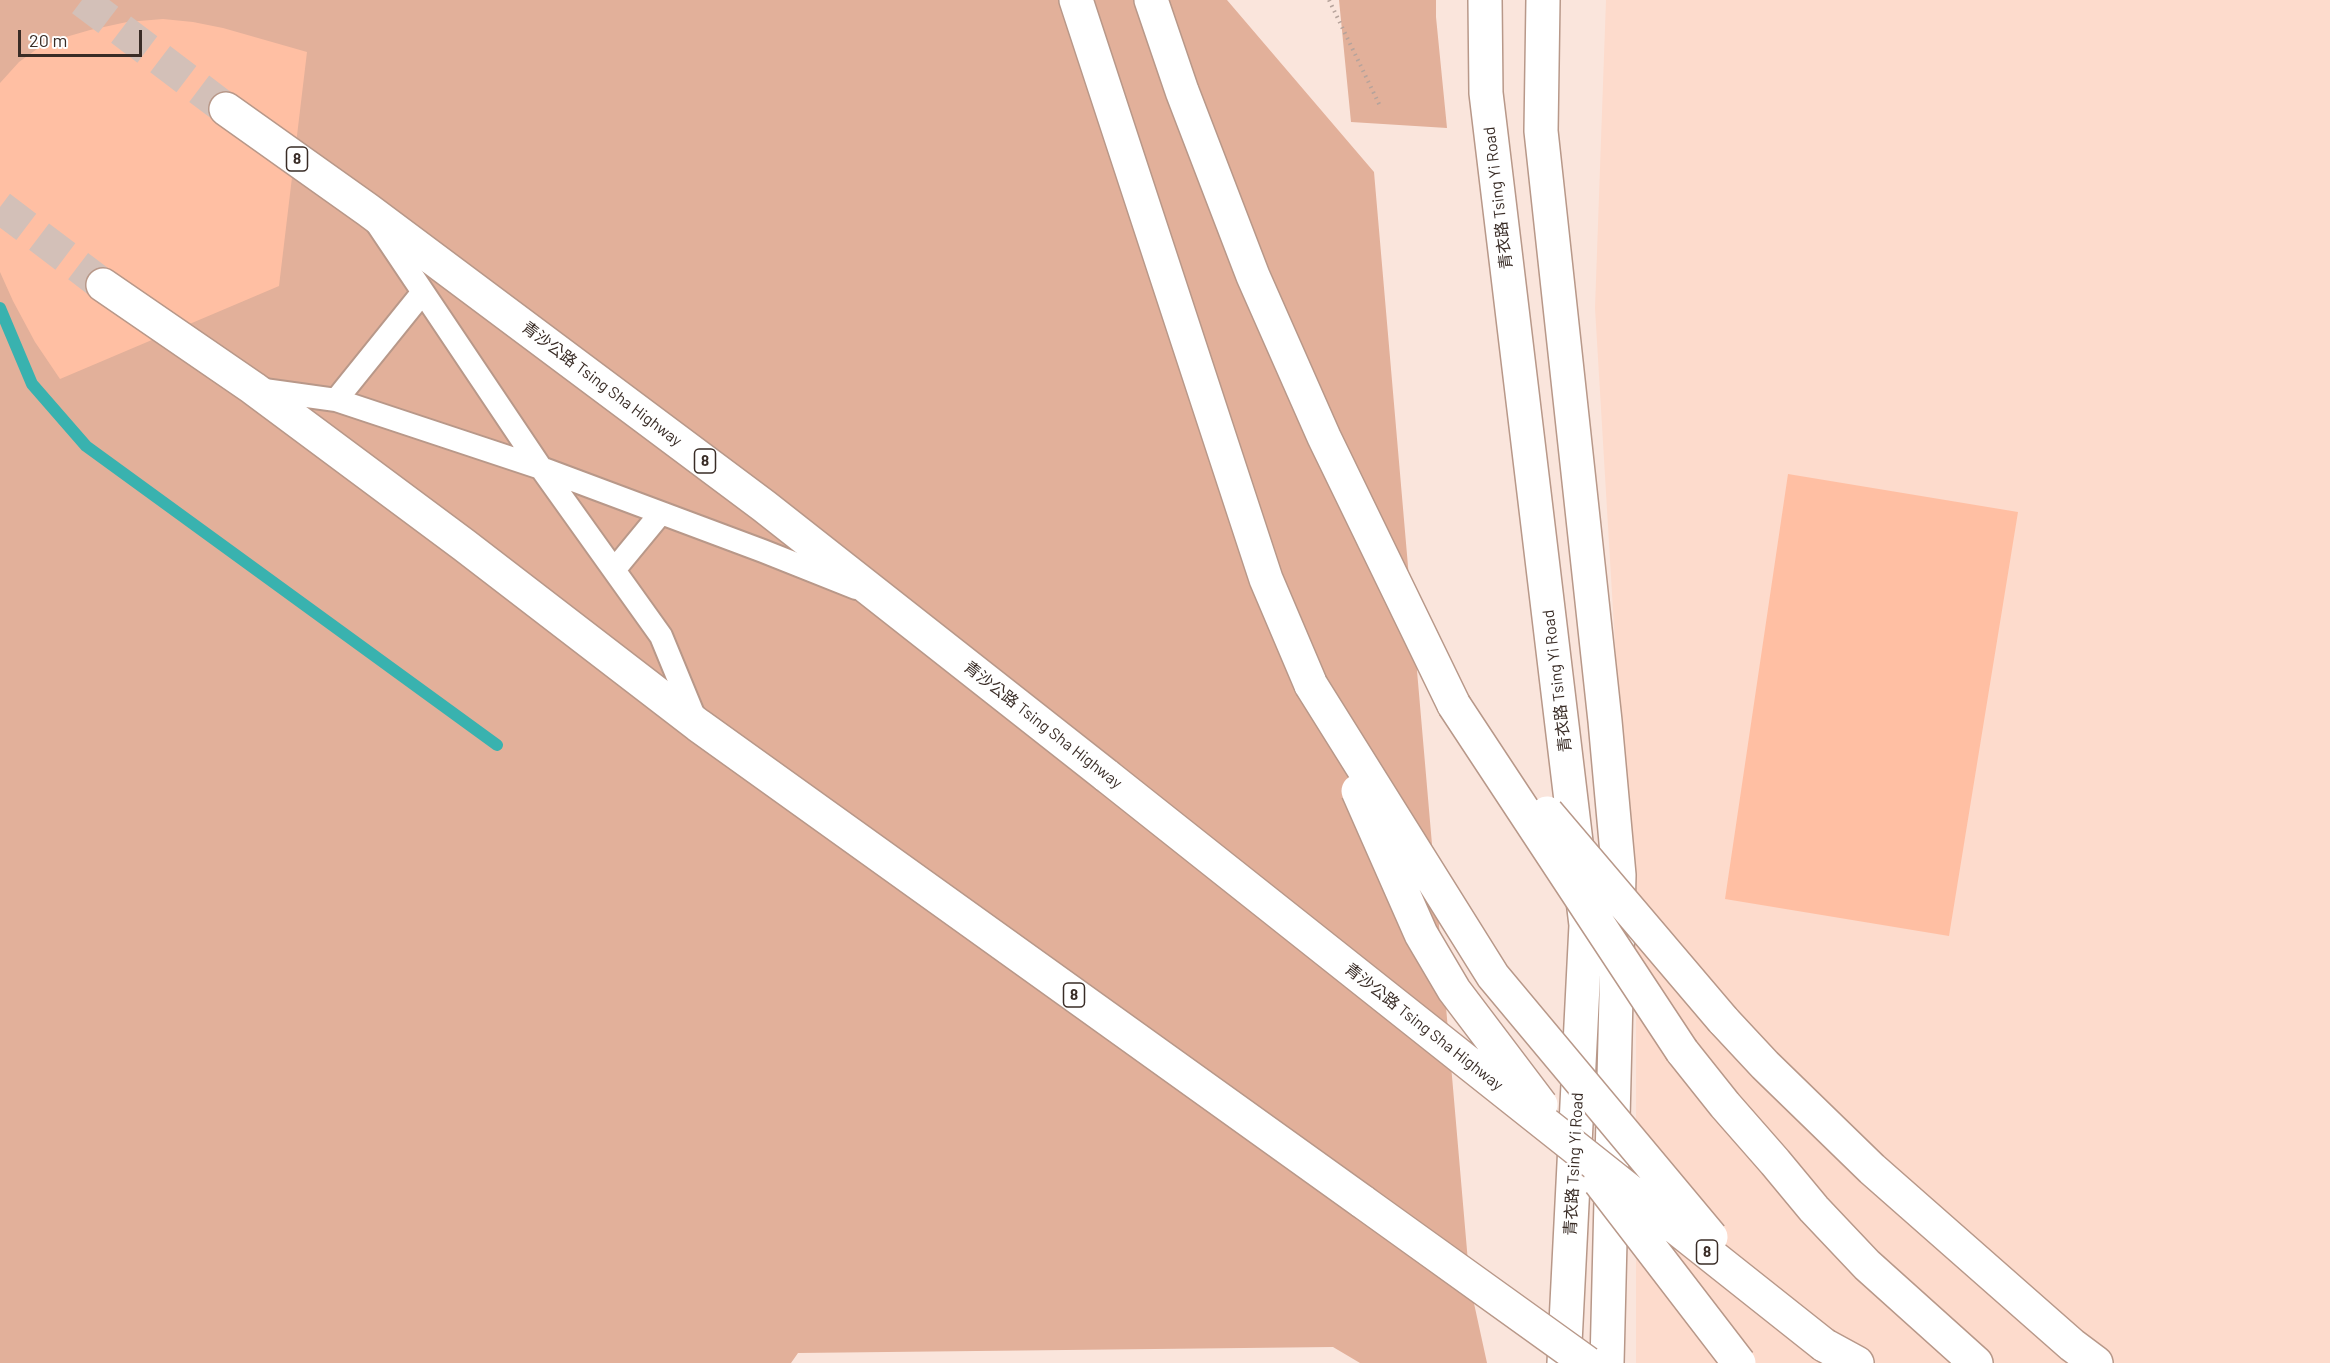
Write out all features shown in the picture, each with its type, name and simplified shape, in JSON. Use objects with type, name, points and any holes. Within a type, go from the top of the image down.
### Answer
[{"type":"main road","points":[[1076,0],[1266,579],[1421,934],[1454,990],[1739,1363]]},
{"type":"main road","points":[[1151,0],[1182,91],[1253,276],[1324,437],[1454,705],[1682,1051],[1814,1209],[1867,1265],[1976,1363]]},
{"type":"main road","name":"青衣路 Tsing Yi Road","points":[[1485,0],[1486,93],[1586,925],[1564,1363]]},
{"type":"main road","points":[[1543,0],[1541,131],[1604,710],[1619,875],[1607,1363]]},
{"type":"main road","name":"青沙公路 Tsing Sha Highway","points":[[226,109],[368,210],[764,506],[886,601],[1828,1357]]},
{"type":"main road","name":"8","points":[[103,285],[253,388],[464,545],[698,725],[1587,1363]]},
{"type":"main road","points":[[1311,686],[1493,976],[1828,1357],[1857,1363]]},
{"type":"main road","points":[[1454,705],[1723,1020],[1765,1065],[1872,1169],[2072,1345],[2096,1363]]},
{"type":"lane","points":[[368,210],[541,468],[661,636],[698,725]]},
{"type":"lane","points":[[336,400],[423,292]]},
{"type":"lane","points":[[253,388],[336,400],[541,468],[886,601]]},
{"type":"lane","points":[[614,570],[661,513]]},
{"type":"path","points":[[1329,0],[1380,106]]},
{"type":"shaded area","points":[[0,0],[1227,0],[1374,172],[1470,1285],[1487,1363],[1360,1363],[1333,1347],[798,1353],[791,1363],[0,1363]]},
{"type":"shaded area","points":[[1339,0],[1436,0],[1447,128],[1351,122]]},
{"type":"shaded area","points":[[1606,0],[2330,0],[2330,1363],[1636,1363],[1636,996],[1595,308]]},
{"type":"building","points":[[163,19],[223,28],[307,52],[279,286],[60,379],[35,342],[0,272],[0,83],[19,62],[37,49],[59,39],[127,22]]},
{"type":"building","points":[[1788,474],[2018,512],[1949,936],[1725,899]]},
{"type":"waterway","points":[[0,308],[32,384],[86,446],[497,745]]},
{"type":"tunnel","points":[[82,0],[226,109]]},
{"type":"tunnel","points":[[0,207],[103,285]]}]
